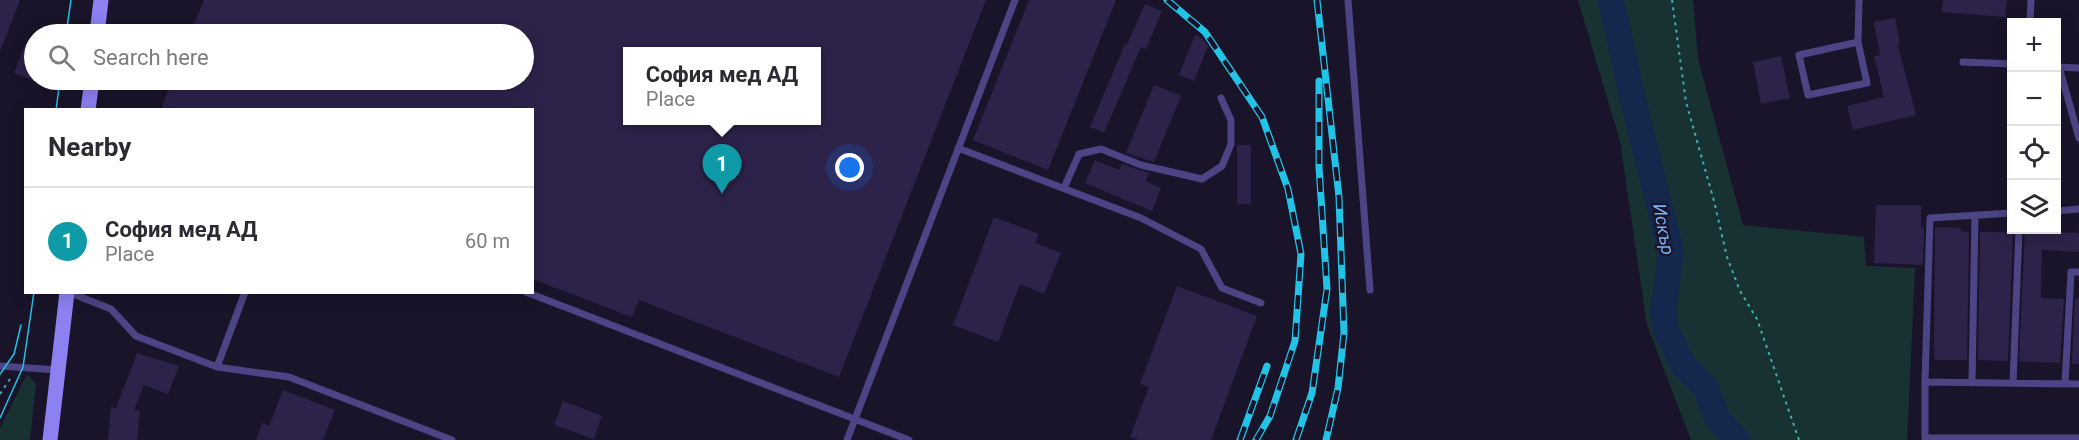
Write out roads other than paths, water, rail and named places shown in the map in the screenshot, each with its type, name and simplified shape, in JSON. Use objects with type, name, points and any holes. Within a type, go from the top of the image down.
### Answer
[{"type":"main road","points":[[98,24],[101,0]]},
{"type":"main road","points":[[88,108],[91,90]]},
{"type":"main road","points":[[50,440],[67,294]]},
{"type":"lane","points":[[847,440],[1015,0]]},
{"type":"lane","points":[[1348,0],[1370,290]]},
{"type":"lane","points":[[1858,0],[1858,42],[1867,83],[1808,95],[1799,55],[1858,42]]},
{"type":"lane","points":[[2030,18],[2031,0]]},
{"type":"lane","points":[[1963,62],[2007,64]]},
{"type":"lane","points":[[2061,67],[2079,69]]},
{"type":"lane","points":[[2059,72],[2079,138]]},
{"type":"lane","points":[[1064,188],[1079,154],[1101,149],[1141,165],[1202,179],[1222,166],[1231,144],[1231,120],[1221,98]]},
{"type":"lane","points":[[958,148],[1141,218],[1201,249],[1222,288],[1261,303]]},
{"type":"lane","points":[[2061,210],[2079,209]]},
{"type":"lane","points":[[2007,213],[1930,218],[1925,438],[2079,438]]},
{"type":"lane","points":[[1972,383],[1975,215]]},
{"type":"lane","points":[[2013,383],[2019,234]]},
{"type":"lane","points":[[2065,384],[2071,272],[2079,272]]},
{"type":"lane","points":[[72,294],[111,309],[136,336],[217,367],[289,377],[452,440]]},
{"type":"lane","points":[[217,367],[244,294]]},
{"type":"lane","points":[[531,294],[909,440]]},
{"type":"lane","points":[[0,366],[58,370]]},
{"type":"lane","points":[[1925,382],[2079,384]]},
{"type":"waterway","name":"Искър","points":[[1611,0],[1671,252],[1663,313],[1666,330],[1683,365],[1706,388],[1717,418],[1737,440]]},
{"type":"tram line","points":[[67,24],[71,0]]},
{"type":"tram line","points":[[56,108],[59,90]]},
{"type":"tram line","points":[[0,418],[23,367],[34,294]]},
{"type":"tram line","points":[[0,374],[14,354],[21,325]]},
{"type":"railway","points":[[1167,0],[1205,32],[1262,117],[1288,189],[1301,254],[1295,341],[1270,416],[1256,440]]},
{"type":"railway","points":[[1317,0],[1339,197],[1344,333],[1338,388],[1326,440]]},
{"type":"railway","points":[[1296,440],[1312,393],[1327,289],[1319,167],[1319,81]]},
{"type":"railway","points":[[1240,440],[1267,366]]},
{"type":"place","name":"София мед АД","points":[[722,194]]}]
